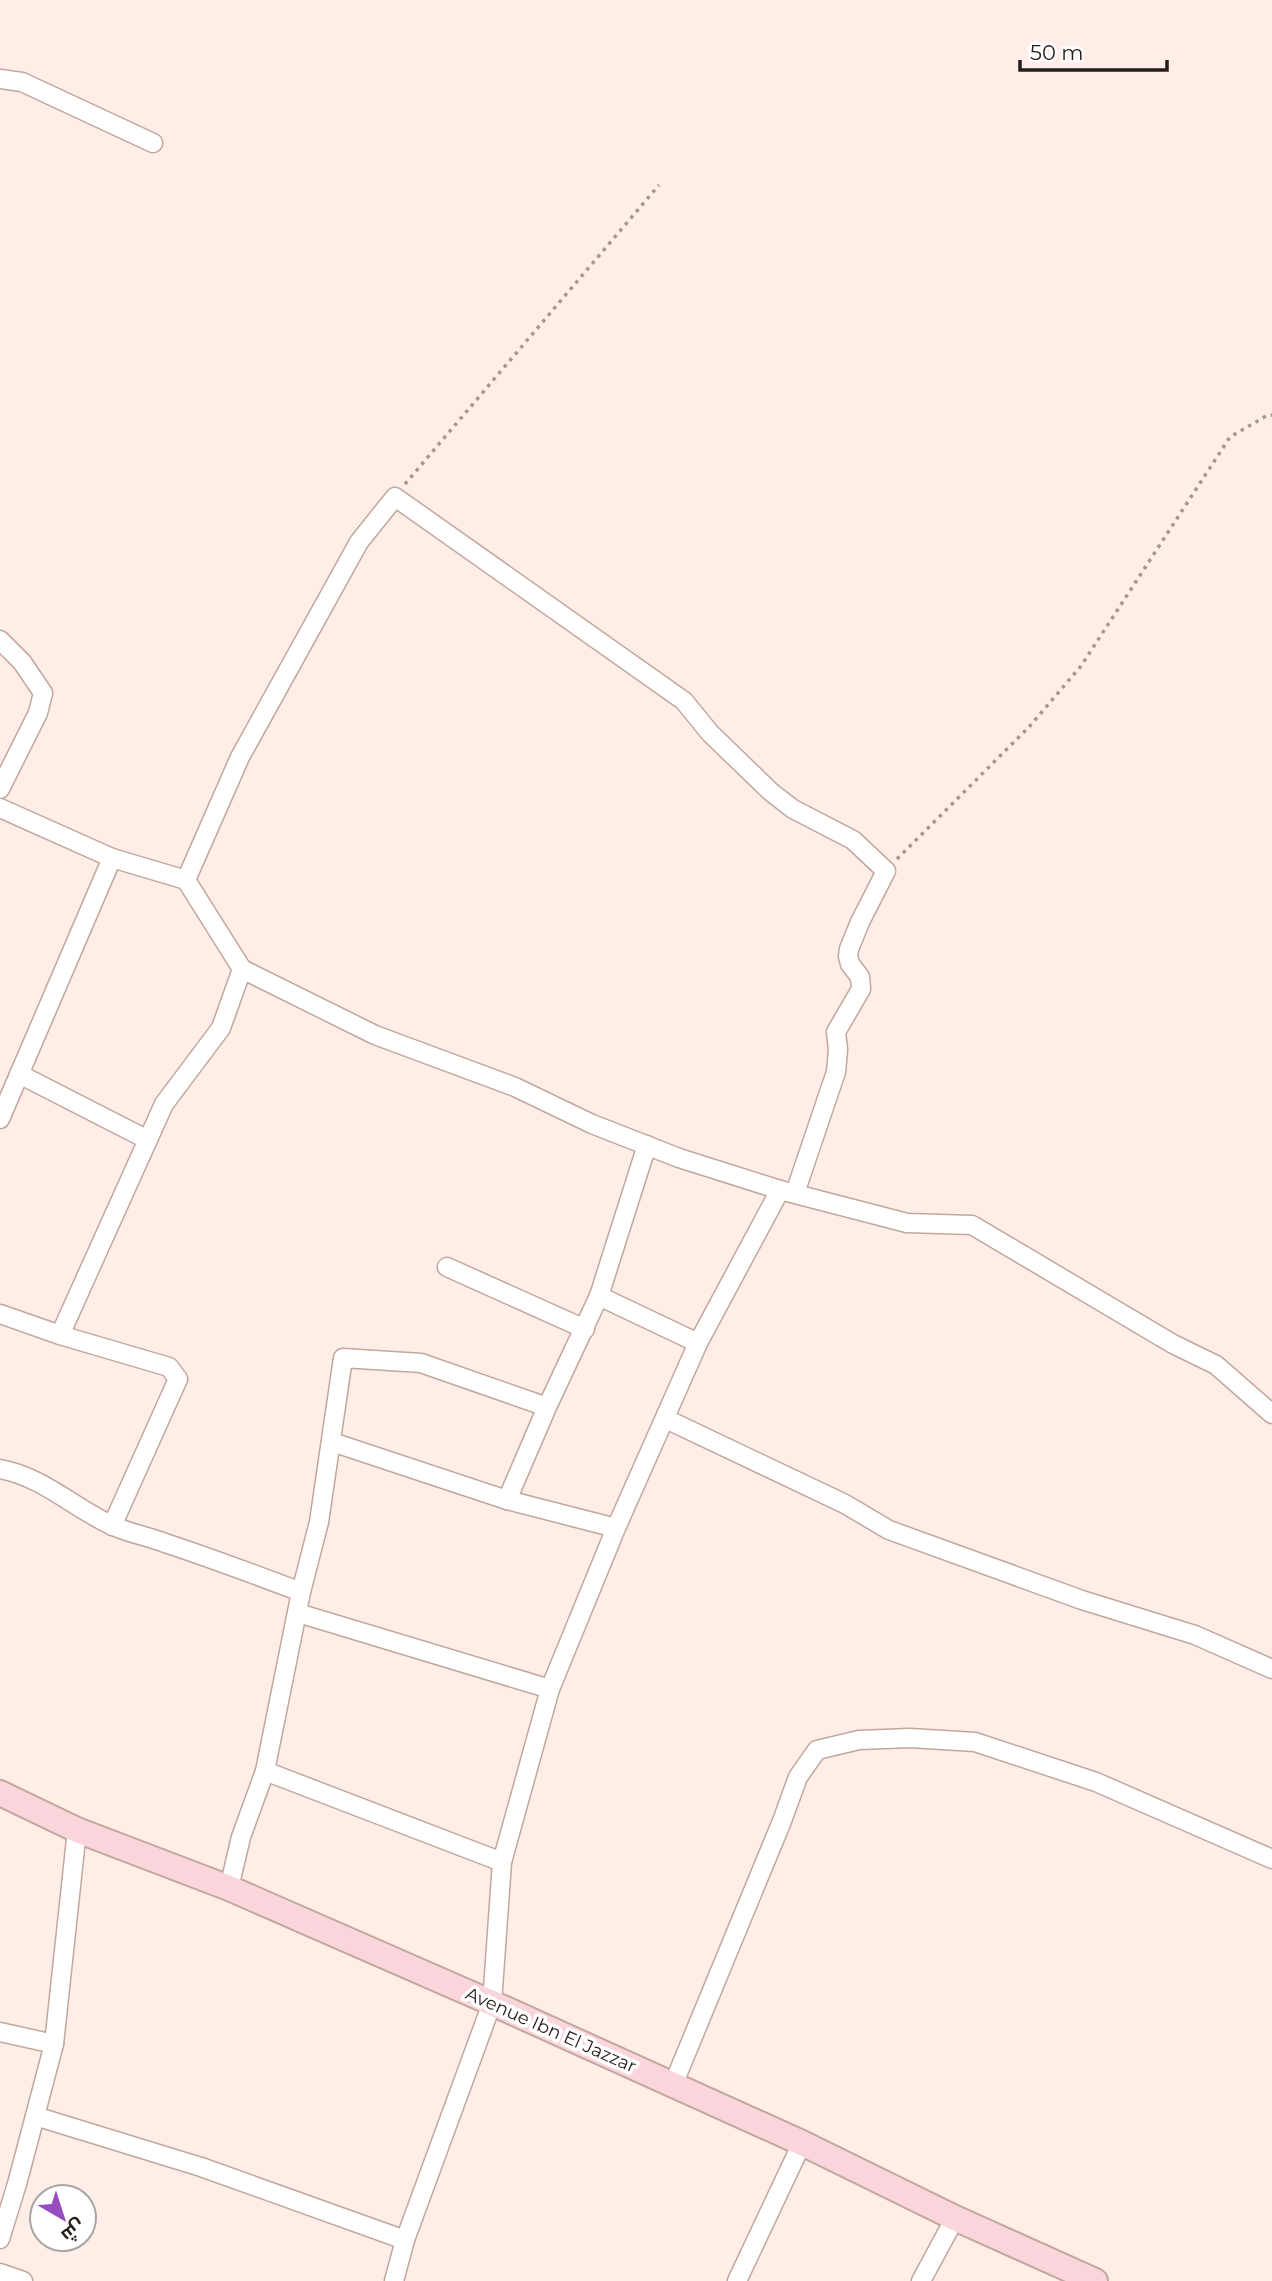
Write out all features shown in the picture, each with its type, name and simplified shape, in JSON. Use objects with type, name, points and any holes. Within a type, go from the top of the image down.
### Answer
[{"type":"main road","name":"Avenue Ibn El Jazzar","points":[[0,1793],[77,1830],[229,1888],[492,2003],[802,2143],[955,2218],[1095,2281]]},
{"type":"street","points":[[0,79],[22,82],[153,143]]},
{"type":"street","points":[[186,880],[240,757],[359,542],[395,497],[684,701],[710,733],[771,792],[793,809],[853,840],[886,871],[849,949],[850,964],[860,977],[861,989],[836,1032],[836,1072],[788,1192],[698,1343],[616,1528],[550,1689],[502,1862],[492,2003],[405,2240],[394,2281]]},
{"type":"street","points":[[0,640],[22,663],[43,692],[38,713],[0,789]]},
{"type":"street","points":[[0,808],[112,858],[186,880],[242,970],[375,1035],[515,1087],[592,1124],[679,1158],[788,1192],[907,1223],[972,1225],[1173,1344],[1216,1365],[1272,1414]]},
{"type":"street","points":[[0,1119],[112,858]]},
{"type":"street","points":[[60,1335],[164,1104],[221,1028],[242,970]]},
{"type":"street","points":[[19,1074],[148,1140]]},
{"type":"street","points":[[507,1500],[599,1296],[647,1145]]},
{"type":"street","points":[[447,1267],[585,1329]]},
{"type":"street","points":[[599,1296],[698,1343]]},
{"type":"street","points":[[0,1314],[169,1367],[178,1379],[112,1526]]},
{"type":"street","points":[[229,1888],[241,1837],[265,1771],[301,1592],[319,1522],[341,1362],[346,1357],[422,1363],[547,1407]]},
{"type":"street","points":[[666,1419],[845,1504],[889,1530],[1082,1600],[1195,1635],[1272,1669]]},
{"type":"street","points":[[331,1442],[507,1500],[616,1528]]},
{"type":"street","points":[[0,1469],[13,1471],[61,1495],[83,1511],[112,1526],[301,1592]]},
{"type":"street","points":[[298,1613],[550,1689]]},
{"type":"street","points":[[673,2085],[798,1777],[817,1750],[859,1740],[910,1738],[975,1742],[1096,1782],[1272,1859]]},
{"type":"street","points":[[265,1771],[502,1862]]},
{"type":"street","points":[[0,2239],[8,2182],[35,2116],[54,2044],[77,1830]]},
{"type":"street","points":[[0,2032],[54,2044]]},
{"type":"street","points":[[35,2116],[201,2167],[405,2240]]},
{"type":"street","points":[[737,2281],[802,2143]]},
{"type":"street","points":[[921,2281],[955,2218]]},
{"type":"street","points":[[0,2273],[23,2281]]},
{"type":"path","points":[[395,497],[659,185]]},
{"type":"path","points":[[886,871],[1029,727],[1081,666],[1230,437],[1265,416],[1272,415]]}]
